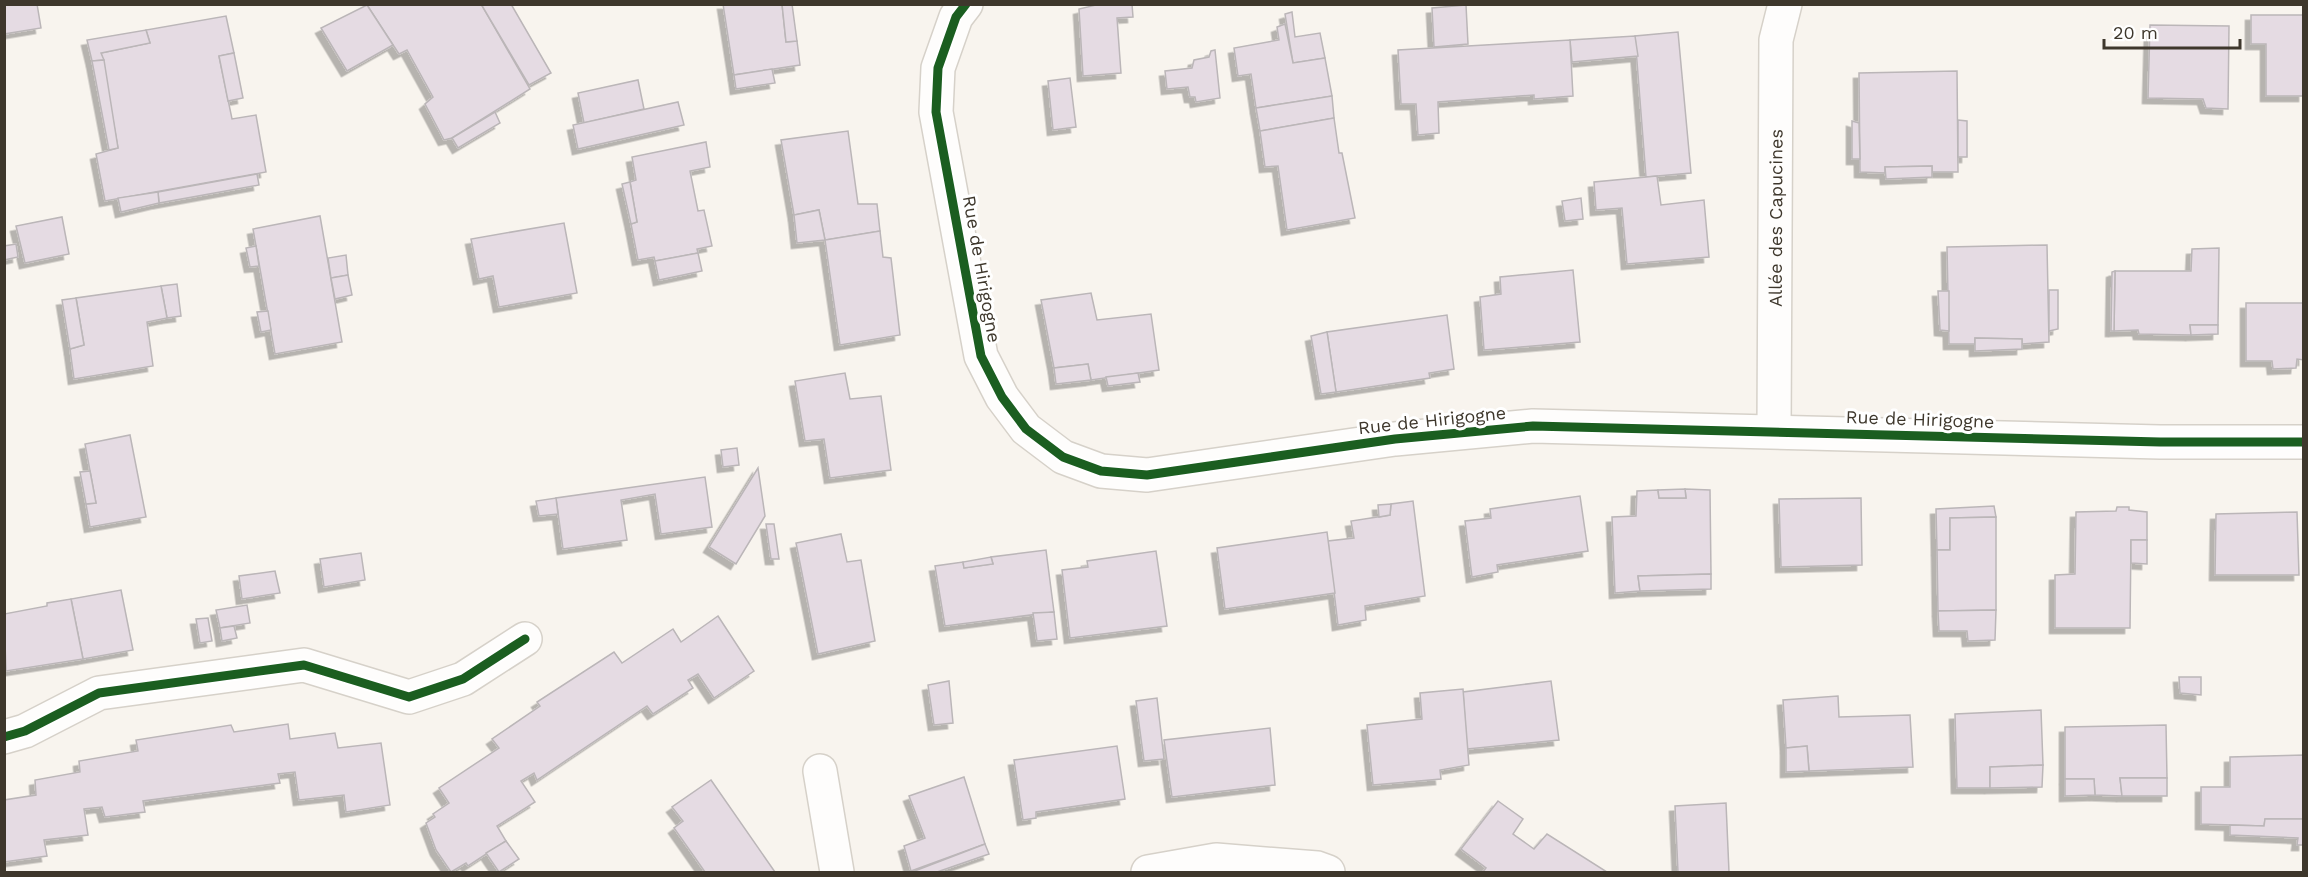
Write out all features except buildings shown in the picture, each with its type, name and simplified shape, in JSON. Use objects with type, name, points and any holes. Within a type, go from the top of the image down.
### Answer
[{"type":"street","name":"Rue de Hirigogne","points":[[966,4],[956,18],[938,68],[936,112],[981,356],[1002,397],[1026,429],[1063,457],[1101,471],[1147,475],[1395,439],[1533,426],[2160,442],[2304,442]]},
{"type":"street","name":"Allée des Capucines","points":[[1774,431],[1776,40],[1785,4]]},
{"type":"street","points":[[4,737],[25,731],[99,693],[304,665],[409,697],[463,679],[525,639]]},
{"type":"street","points":[[820,771],[837,873]]},
{"type":"street","points":[[1148,873],[1216,860],[1317,868],[1328,873]]},
{"type":"cycle path","points":[[966,4],[956,17],[938,68],[936,112],[981,356],[1002,397],[1026,429],[1063,457],[1101,471],[1147,475],[1395,439],[1533,426],[2160,442],[2304,442]]},
{"type":"cycle path","points":[[4,737],[25,731],[99,693],[304,665],[409,697],[463,679],[525,639]]}]
